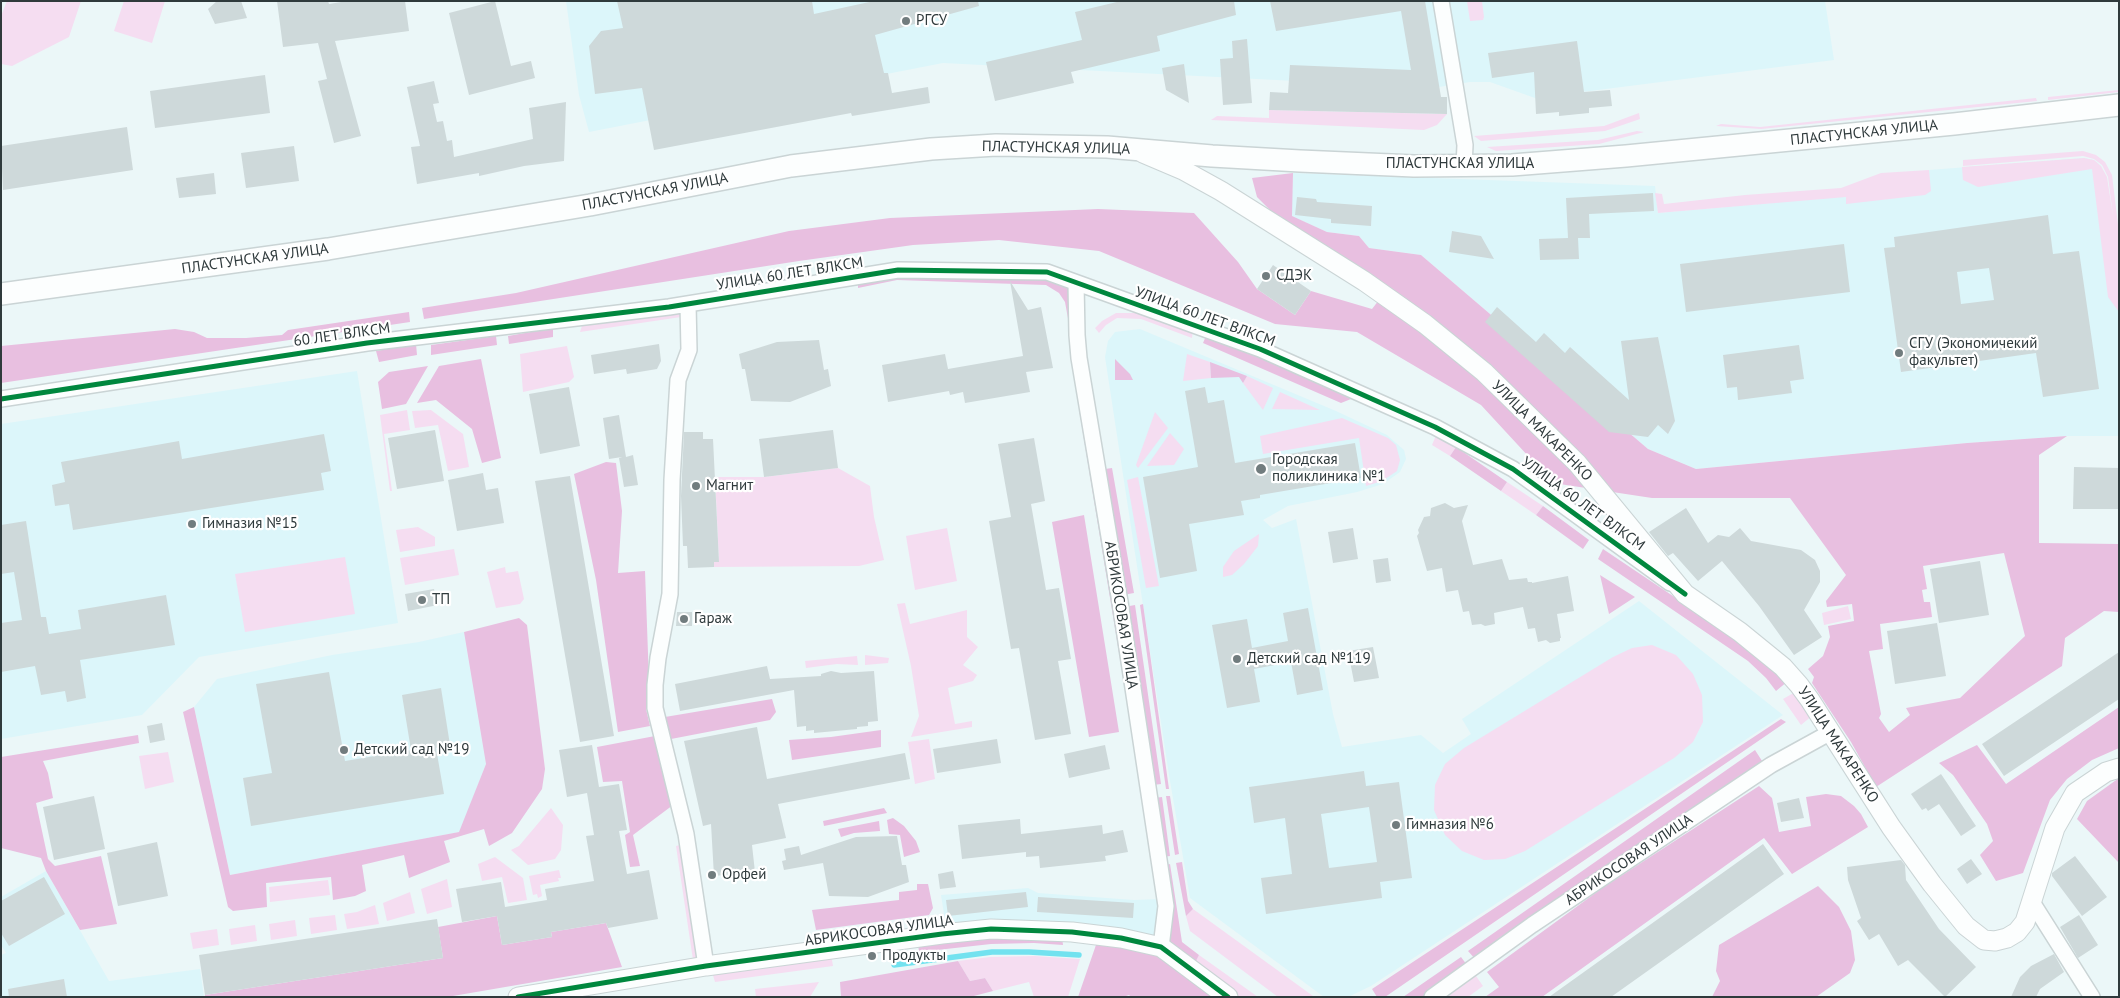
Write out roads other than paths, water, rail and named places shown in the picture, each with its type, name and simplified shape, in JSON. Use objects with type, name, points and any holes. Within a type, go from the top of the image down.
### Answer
[{"type":"main road","name":"ПЛАСТУНСКАЯ УЛИЦА","points":[[1,294],[328,249],[590,205],[791,166],[931,150],[996,145],[1136,149],[1241,158],[1414,166],[1512,165],[1626,156],[2119,105]]},
{"type":"street","points":[[1441,1],[1465,145],[1464,166]]},
{"type":"street","name":"УЛИЦА МАКАРЕНКО","points":[[1136,149],[1183,170],[1221,191],[1364,281],[1447,342],[1484,372],[1577,463],[1685,594],[1740,632],[1783,667],[1810,700],[1892,827],[1932,884],[1966,926],[1984,940],[1995,941],[2007,938],[2017,932],[2025,922],[2054,828],[2075,793],[2106,772],[2119,768]]},
{"type":"street","name":"УЛИЦА 60 ЛЕТ ВЛКСМ","points":[[688,304],[898,270],[1048,272],[1260,349],[1434,427],[1513,469],[1685,594]]},
{"type":"street","name":"АБРИКОСОВАЯ УЛИЦА","points":[[1076,283],[1079,358],[1120,602],[1166,906],[1161,947]]},
{"type":"street","points":[[688,304],[689,350],[678,380],[672,480],[670,594],[658,658],[655,700],[661,739],[676,789],[686,834],[706,966]]},
{"type":"street","name":"60 ЛЕТ ВЛКСМ","points":[[1,399],[368,343],[688,304]]},
{"type":"street","name":"АБРИКОСОВАЯ УЛИЦА","points":[[1432,997],[1532,925],[1771,765],[1831,732]]},
{"type":"street","points":[[2032,902],[2092,997]]},
{"type":"street","name":"АБРИКОСОВАЯ УЛИЦА","points":[[518,997],[706,966],[991,929],[1072,932],[1120,938],[1161,947],[1228,997]]},
{"type":"waterway","points":[[894,965],[992,952],[1079,955]]},
{"type":"place","name":"РГСУ","points":[[906,21]]},
{"type":"place","name":"СДЭК","points":[[1266,276]]},
{"type":"place","name":"СГУ (Экономичекий факультет)","points":[[1899,353]]},
{"type":"place","name":"Городская поликлиника №1","points":[[1261,469]]},
{"type":"place","name":"Магнит","points":[[696,486]]},
{"type":"place","name":"Гимназия №15","points":[[192,524]]},
{"type":"place","name":"ТП","points":[[422,600]]},
{"type":"place","name":"Гараж","points":[[684,619]]},
{"type":"place","name":"Детский сад №119","points":[[1237,659]]},
{"type":"place","name":"Детский сад №19","points":[[344,750]]},
{"type":"place","name":"Гимназия №6","points":[[1396,825]]},
{"type":"place","name":"Орфей","points":[[712,875]]},
{"type":"place","name":"Продукты","points":[[872,956]]}]
